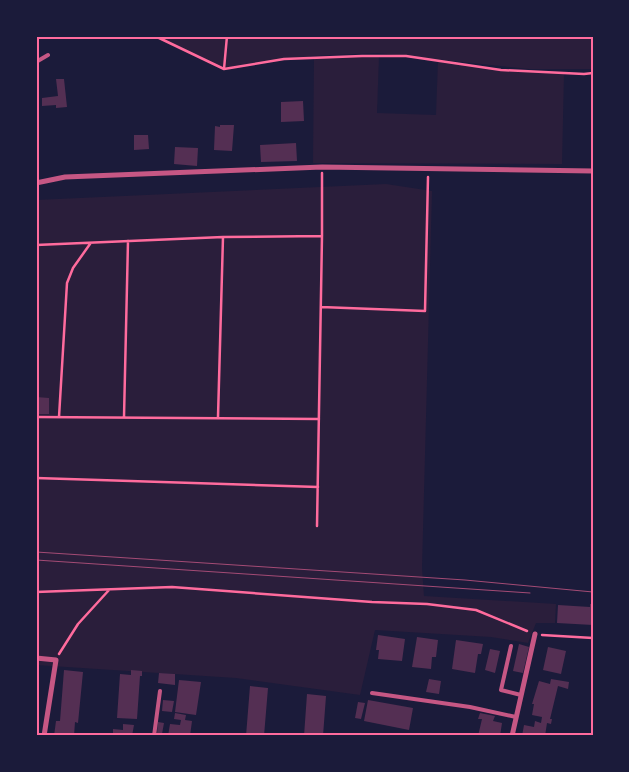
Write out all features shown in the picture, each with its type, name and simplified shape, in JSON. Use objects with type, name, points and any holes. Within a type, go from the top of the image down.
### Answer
[{"type":"street","points":[[36,183],[66,177],[322,167],[593,171]]},
{"type":"street","points":[[512,736],[535,634]]},
{"type":"street","points":[[36,658],[56,660],[44,736]]},
{"type":"lane","points":[[36,62],[48,55]]},
{"type":"lane","points":[[511,646],[501,690],[521,695]]},
{"type":"lane","points":[[154,736],[160,691]]},
{"type":"lane","points":[[372,693],[470,707],[516,718]]},
{"type":"path","points":[[155,36],[224,69],[284,59],[406,56],[500,70],[593,73]]},
{"type":"path","points":[[224,69],[227,36]]},
{"type":"path","points":[[317,526],[322,167]]},
{"type":"path","points":[[321,307],[425,311],[429,190],[427,168]]},
{"type":"path","points":[[36,245],[223,237],[322,236]]},
{"type":"path","points":[[218,417],[223,237]]},
{"type":"path","points":[[124,417],[128,241]]},
{"type":"path","points":[[59,417],[67,284],[73,268],[90,244]]},
{"type":"path","points":[[36,416],[319,419]]},
{"type":"path","points":[[36,478],[318,487]]},
{"type":"path","points":[[36,592],[172,587],[372,602],[427,604],[476,610],[535,634],[593,638]]},
{"type":"path","points":[[56,660],[78,624],[109,590]]},
{"type":"shaded area","points":[[155,36],[593,36],[593,69],[529,69],[377,53],[310,56],[309,58],[284,59],[224,69]]},
{"type":"shaded area","points":[[379,56],[377,113],[436,115],[438,60],[500,70],[564,73],[562,164],[313,163],[314,58]]},
{"type":"shaded area","points":[[386,184],[432,191],[422,568],[424,596],[556,604],[555,623],[536,623],[528,643],[491,637],[375,630],[360,695],[236,678],[36,665],[36,200]]},
{"type":"building","points":[[56,79],[64,79],[67,107],[56,108],[56,105],[42,106],[42,98],[58,96]]},
{"type":"building","points":[[303,101],[304,121],[281,122],[281,102]]},
{"type":"building","points":[[220,125],[234,125],[232,151],[214,150],[215,126],[220,127]]},
{"type":"building","points":[[134,135],[148,135],[149,149],[134,150]]},
{"type":"building","points":[[296,143],[297,161],[261,162],[260,145]]},
{"type":"building","points":[[175,147],[198,148],[197,166],[174,164]]},
{"type":"building","points":[[36,397],[49,398],[49,414],[36,414]]},
{"type":"building","points":[[590,604],[593,604],[593,625],[557,623],[558,605],[590,607]]},
{"type":"building","points":[[378,635],[405,639],[402,661],[378,659],[379,650],[376,650]]},
{"type":"building","points":[[417,637],[438,640],[436,657],[432,657],[431,669],[412,667]]},
{"type":"building","points":[[456,640],[483,644],[481,654],[478,654],[475,673],[452,669]]},
{"type":"building","points":[[519,644],[529,647],[523,673],[513,671]]},
{"type":"building","points":[[548,647],[566,651],[561,674],[543,670]]},
{"type":"building","points":[[490,649],[500,651],[495,673],[485,670]]},
{"type":"building","points":[[64,670],[83,672],[78,723],[75,722],[74,736],[54,736],[56,721],[60,721]]},
{"type":"building","points":[[131,670],[142,671],[137,719],[117,718],[120,674],[131,675]]},
{"type":"building","points":[[159,673],[175,674],[175,685],[158,683]]},
{"type":"building","points":[[429,679],[441,681],[439,694],[426,692]]},
{"type":"building","points":[[551,679],[569,682],[568,689],[558,686],[550,719],[552,719],[551,724],[547,723],[545,736],[522,736],[524,725],[534,727],[535,721],[541,723],[542,717],[532,715],[534,704],[532,704],[539,681],[550,684]]},
{"type":"building","points":[[179,680],[201,682],[196,715],[175,712]]},
{"type":"building","points":[[250,686],[268,688],[264,736],[246,736]]},
{"type":"building","points":[[307,694],[326,696],[323,736],[304,736]]},
{"type":"building","points":[[163,700],[174,701],[172,712],[162,711]]},
{"type":"building","points":[[368,700],[413,708],[409,730],[364,721]]},
{"type":"building","points":[[358,702],[365,703],[361,719],[355,718]]},
{"type":"building","points":[[175,713],[186,715],[185,720],[192,721],[190,736],[168,736],[170,724],[180,725],[181,720],[174,719]]},
{"type":"building","points":[[480,713],[495,716],[493,721],[502,723],[500,736],[478,736],[482,719],[478,719]]},
{"type":"building","points":[[158,722],[164,723],[162,734],[157,733]]},
{"type":"building","points":[[123,724],[134,725],[132,736],[113,736],[113,729],[123,730]]},
{"type":"tram line","points":[[36,552],[465,580],[593,592]]},
{"type":"tram line","points":[[36,560],[530,593]]}]
